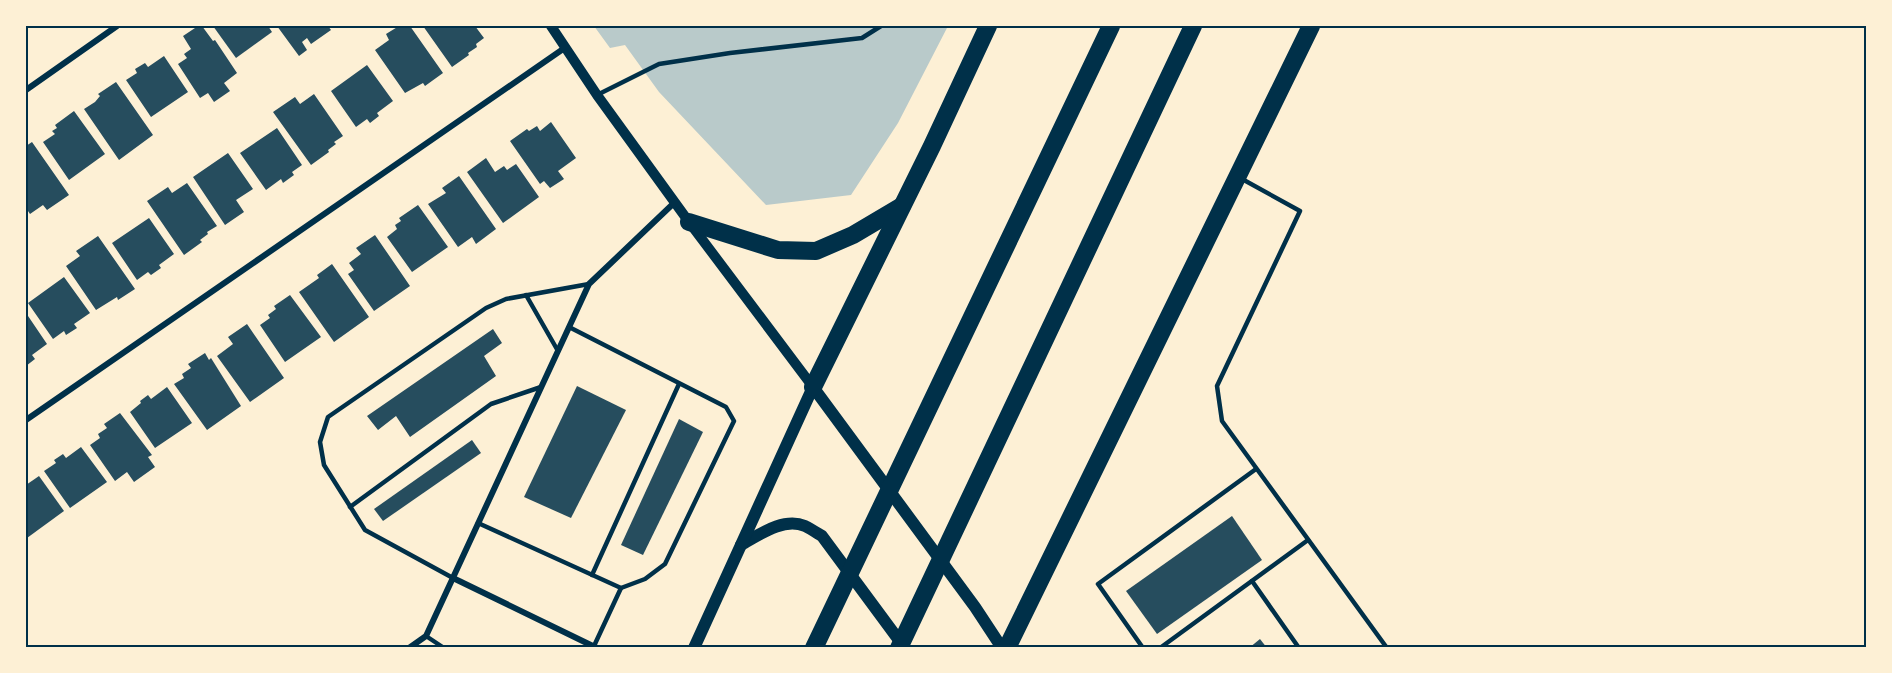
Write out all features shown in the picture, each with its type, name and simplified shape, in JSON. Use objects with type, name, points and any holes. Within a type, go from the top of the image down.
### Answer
[{"type":"highway","points":[[813,387],[988,26]]},
{"type":"highway","points":[[814,648],[1111,26]]},
{"type":"highway","points":[[899,648],[1192,26]]},
{"type":"highway","points":[[1006,648],[1311,26]]},
{"type":"highway","points":[[689,222],[778,250],[816,251],[854,235],[902,206]]},
{"type":"main road","points":[[694,648],[813,387],[975,607],[1002,648]]},
{"type":"main road","points":[[741,545],[787,523],[803,525],[822,536],[904,648]]},
{"type":"street","points":[[26,90],[117,26]]},
{"type":"street","points":[[551,26],[597,95],[689,222],[813,387]]},
{"type":"street","points":[[26,420],[566,47]]},
{"type":"street","points":[[409,648],[426,636],[589,284],[675,202]]},
{"type":"street","points":[[453,578],[596,647]]},
{"type":"lane","points":[[597,95],[659,64],[730,53],[862,38],[881,26]]},
{"type":"lane","points":[[1237,177],[1300,211],[1217,386],[1222,422],[1387,648]]},
{"type":"lane","points":[[453,578],[365,530],[324,465],[320,442],[328,417],[486,308],[506,299],[589,284]]},
{"type":"lane","points":[[526,295],[558,351]]},
{"type":"lane","points":[[478,523],[621,588],[645,579],[665,564],[734,421],[726,407],[569,327]]},
{"type":"lane","points":[[592,575],[679,384]]},
{"type":"lane","points":[[351,507],[491,404],[541,387]]},
{"type":"lane","points":[[1143,648],[1098,584],[1256,469]]},
{"type":"lane","points":[[1160,648],[1308,540]]},
{"type":"lane","points":[[1252,581],[1299,648]]},
{"type":"lane","points":[[596,647],[621,588]]},
{"type":"lane","points":[[426,636],[444,648]]},
{"type":"lane","points":[[578,648],[582,640]]},
{"type":"shaded area","points":[[594,26],[948,26],[898,123],[851,195],[766,205],[659,92],[625,45],[610,48]]},
{"type":"building","points":[[198,26],[202,26],[213,41],[215,40],[237,73],[224,83],[230,91],[214,102],[208,93],[200,98],[178,64],[187,58],[184,54],[191,49],[183,36]]},
{"type":"building","points":[[213,26],[268,26],[272,32],[236,58]]},
{"type":"building","points":[[277,26],[328,26],[331,30],[311,44],[307,38],[302,42],[307,50],[299,56]]},
{"type":"building","points":[[399,26],[410,26],[443,73],[425,86],[423,83],[405,93],[375,50],[389,40],[386,34]]},
{"type":"building","points":[[423,26],[475,26],[484,38],[468,53],[469,55],[452,67]]},
{"type":"building","points":[[164,56],[188,92],[151,117],[126,80],[137,73],[135,69],[145,63],[148,67]]},
{"type":"building","points":[[367,65],[393,101],[377,113],[379,116],[370,123],[367,119],[356,127],[331,91]]},
{"type":"building","points":[[116,82],[153,135],[119,160],[84,109],[95,102],[100,96],[98,94]]},
{"type":"building","points":[[314,94],[343,136],[334,142],[336,144],[328,150],[329,152],[311,165],[273,112],[295,97],[300,104]]},
{"type":"building","points":[[74,111],[105,154],[69,180],[43,142],[55,134],[52,131],[57,128],[55,125]]},
{"type":"building","points":[[551,122],[576,158],[558,171],[564,179],[550,188],[544,181],[540,184],[510,141],[527,129],[529,131],[537,126],[540,131]]},
{"type":"building","points":[[277,128],[302,165],[283,183],[281,179],[266,190],[240,153]]},
{"type":"building","points":[[32,142],[69,195],[47,210],[43,205],[30,214],[26,208],[26,146]]},
{"type":"building","points":[[228,153],[253,189],[236,200],[244,212],[225,225],[193,177]]},
{"type":"building","points":[[486,158],[495,172],[504,166],[507,170],[516,164],[539,197],[503,223],[467,172]]},
{"type":"building","points":[[459,176],[496,229],[476,244],[472,237],[458,247],[428,204],[446,193],[442,188]]},
{"type":"building","points":[[187,183],[217,226],[207,232],[208,234],[200,240],[202,242],[184,255],[147,201],[168,187],[172,193]]},
{"type":"building","points":[[418,205],[448,247],[412,272],[387,237],[397,229],[395,225],[401,221],[399,218]]},
{"type":"building","points":[[149,218],[174,254],[159,265],[161,268],[151,275],[148,272],[137,280],[112,243]]},
{"type":"building","points":[[375,235],[410,286],[374,311],[348,274],[354,270],[349,263],[361,254],[356,248]]},
{"type":"building","points":[[98,236],[135,289],[96,310],[66,266],[80,256],[76,251]]},
{"type":"building","points":[[332,264],[369,317],[334,342],[299,292],[319,278],[317,275]]},
{"type":"building","points":[[64,277],[90,313],[74,324],[77,328],[66,335],[64,331],[53,339],[28,303]]},
{"type":"building","points":[[290,295],[321,337],[285,362],[260,325],[270,318],[268,315],[276,309],[274,306]]},
{"type":"building","points":[[26,313],[47,344],[32,355],[35,359],[26,366]]},
{"type":"building","points":[[247,324],[284,378],[250,402],[217,356],[233,344],[228,337]]},
{"type":"building","points":[[493,329],[502,343],[484,356],[496,376],[410,437],[396,416],[378,430],[367,416]]},
{"type":"building","points":[[205,353],[209,360],[211,358],[241,406],[207,430],[174,384],[184,378],[182,374],[191,368],[188,364]]},
{"type":"building","points":[[577,386],[626,410],[571,518],[524,497]]},
{"type":"building","points":[[167,387],[192,423],[155,448],[130,412],[148,395],[151,399]]},
{"type":"building","points":[[120,413],[152,455],[148,457],[155,467],[134,482],[127,472],[115,481],[90,445],[100,438],[98,434],[107,428],[104,424]]},
{"type":"building","points":[[679,419],[703,432],[643,555],[621,545]]},
{"type":"building","points":[[472,440],[481,453],[383,521],[374,509]]},
{"type":"building","points":[[81,447],[107,482],[70,508],[44,471],[56,463],[54,460],[63,454],[66,458]]},
{"type":"building","points":[[39,476],[64,511],[27,538],[26,485]]},
{"type":"building","points":[[1232,516],[1262,560],[1157,634],[1126,591]]},
{"type":"building","points":[[1260,639],[1267,648],[1249,648]]}]
